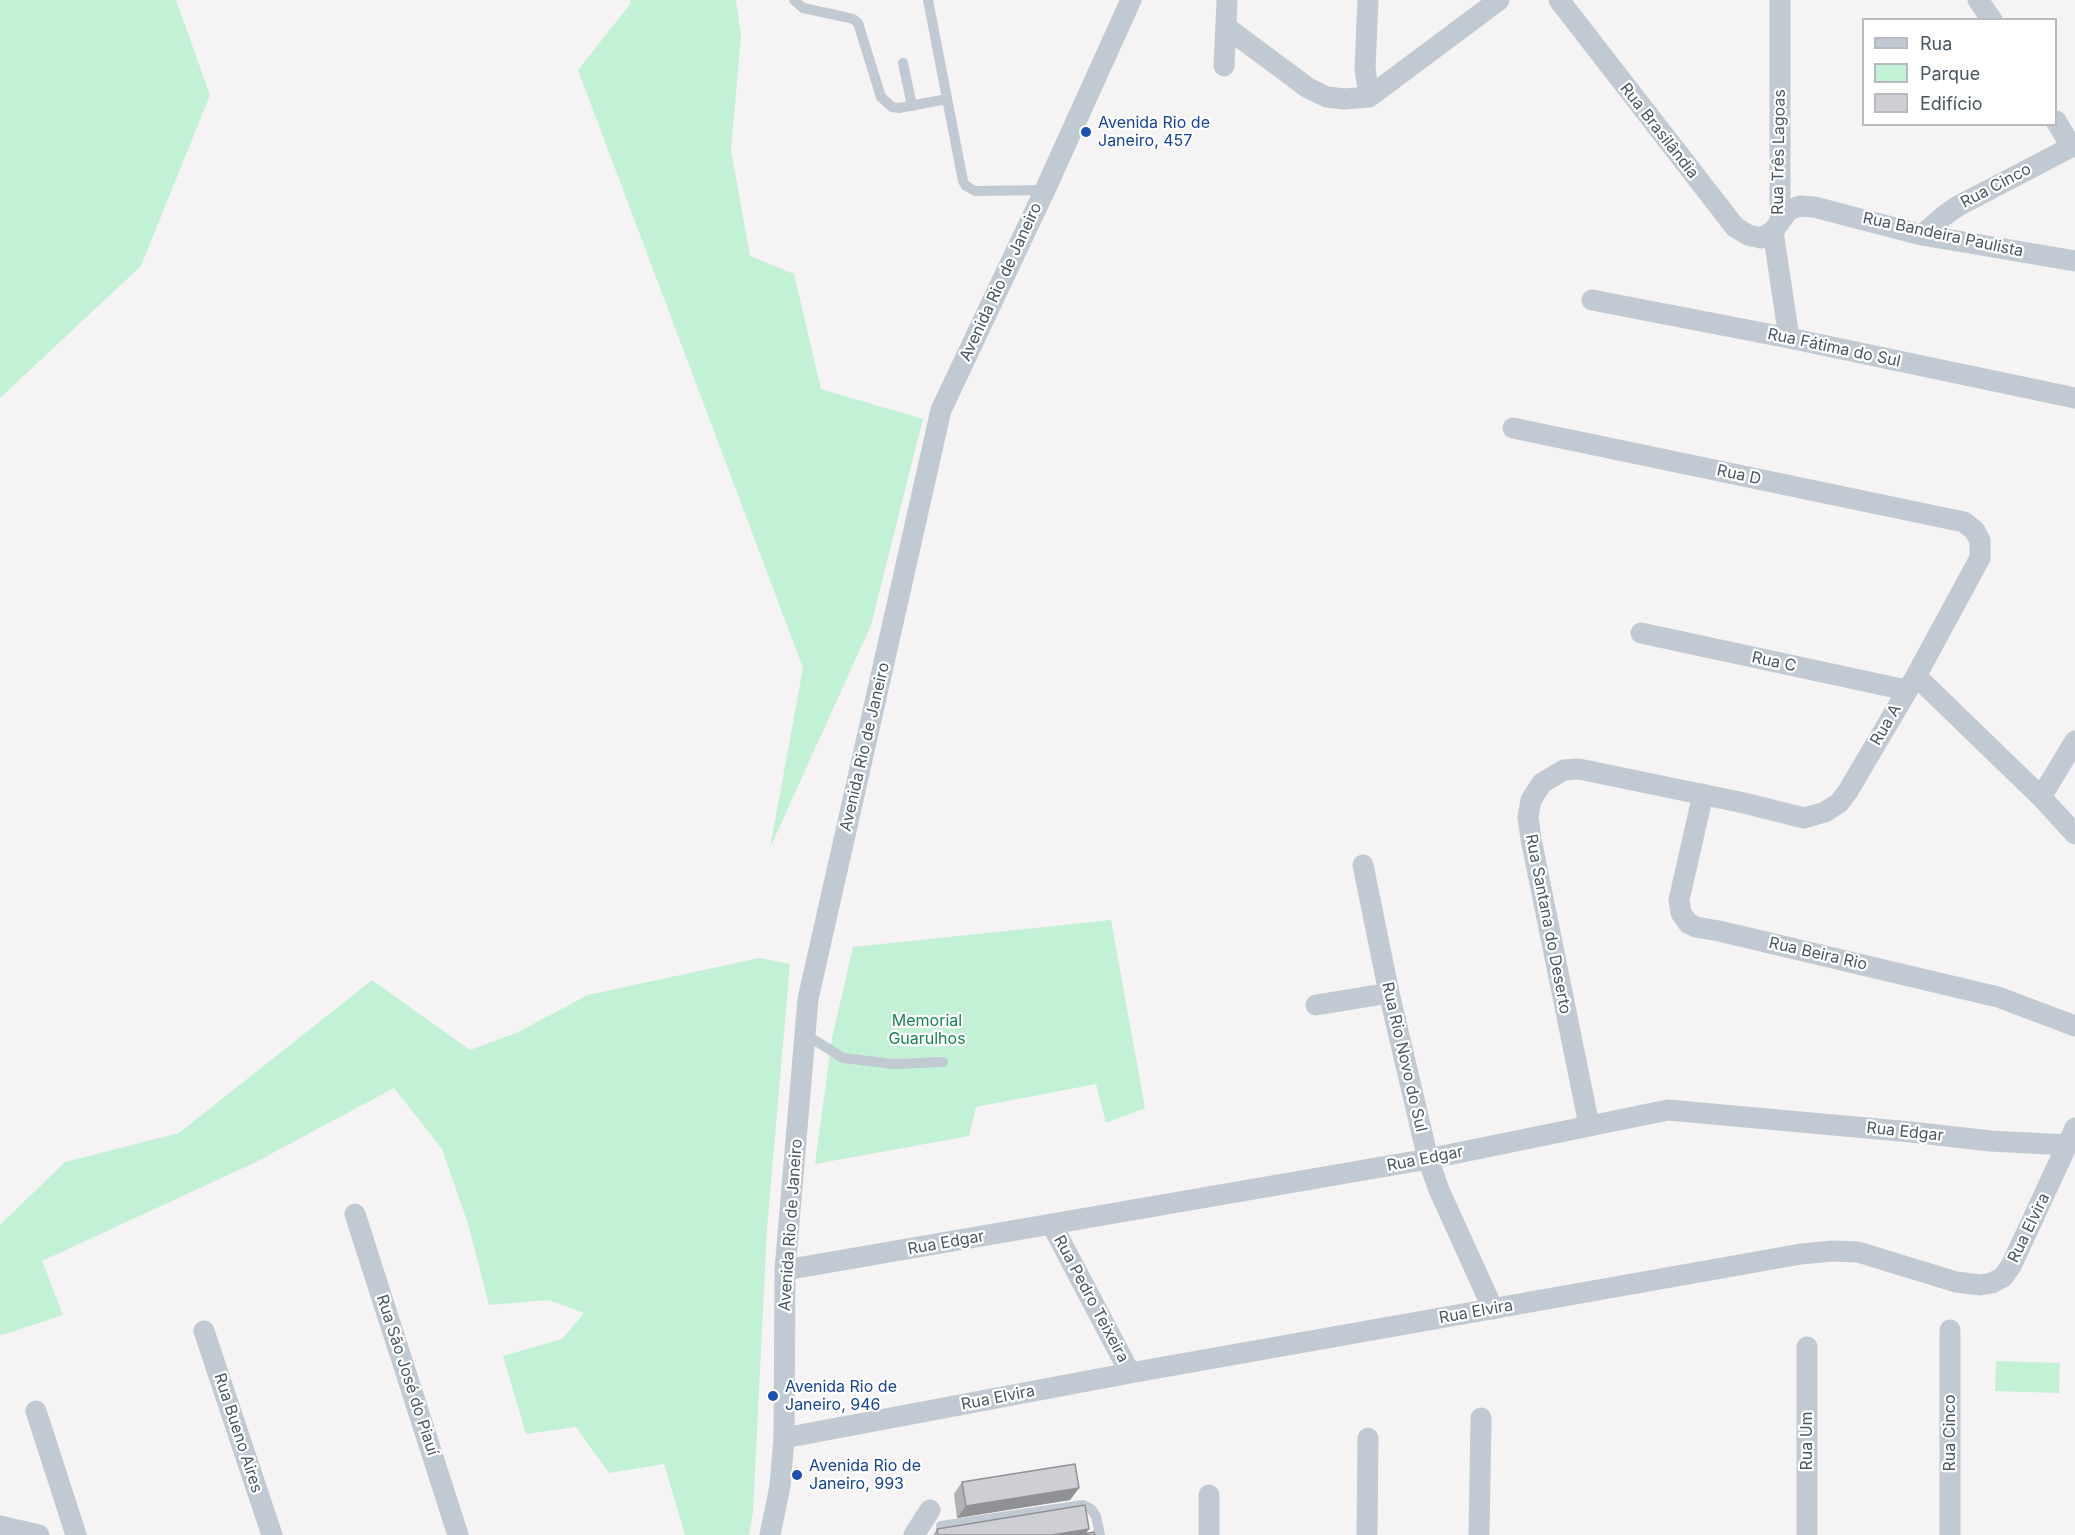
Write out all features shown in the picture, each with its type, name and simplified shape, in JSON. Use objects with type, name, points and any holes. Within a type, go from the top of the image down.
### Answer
[{"type":"street","name":"Avenida Rio de Janeiro","points":[[770,1535],[780,1486],[784,1438],[785,1270],[808,999],[941,410],[1045,190],[1131,0]]},
{"type":"street","points":[[1224,66],[1227,0]]},
{"type":"street","points":[[1368,0],[1365,68],[1369,97]]},
{"type":"street","points":[[1226,27],[1308,88],[1327,97],[1344,99],[1369,97],[1499,0]]},
{"type":"street","name":"Rua Brasilândia","points":[[1558,0],[1735,227],[1748,235],[1761,238],[1777,226]]},
{"type":"street","name":"Rua Três Lagoas","points":[[1780,0],[1777,226],[1790,338]]},
{"type":"street","points":[[1978,0],[1991,18]]},
{"type":"street","points":[[2057,124],[2073,146]]},
{"type":"street","name":"Rua Cinco","points":[[1922,235],[1958,206],[2073,146]]},
{"type":"street","name":"Rua Bandeira Paulista","points":[[1777,226],[1789,210],[1800,206],[1814,207],[1922,235],[2075,261]]},
{"type":"street","name":"Rua Fátima do Sul","points":[[1592,300],[1790,338],[2075,398]]},
{"type":"street","name":"Rua D","points":[[1513,428],[1964,522]]},
{"type":"street","name":"Rua A","points":[[1703,794],[1804,818],[1825,812],[1839,803],[1911,683],[1980,558],[1980,541],[1975,531],[1964,522]]},
{"type":"street","name":"Rua C","points":[[1641,633],[1911,683]]},
{"type":"street","points":[[1911,683],[2041,797],[2075,834]]},
{"type":"street","points":[[2041,797],[2075,741]]},
{"type":"street","name":"Rua Santana do Deserto","points":[[1589,1125],[1531,839],[1528,817],[1531,800],[1542,783],[1553,775],[1564,770],[1579,769],[1703,794]]},
{"type":"street","name":"Rua Beira Rio","points":[[1703,794],[1679,900],[1681,913],[1688,923],[1696,927],[1998,997],[2075,1026]]},
{"type":"street","name":"Rua Rio Novo do Sul","points":[[1363,865],[1389,993],[1428,1159],[1439,1190],[1493,1310]]},
{"type":"street","points":[[1316,1005],[1389,993]]},
{"type":"street","name":"Rua Edgar","points":[[785,1270],[1428,1159],[1668,1110],[1899,1130],[1990,1141],[2072,1136]]},
{"type":"street","name":"Rua Elvira","points":[[784,1438],[1130,1372],[1493,1310],[1801,1254],[1833,1251],[1858,1252],[1956,1281],[1980,1285],[1992,1283],[2003,1277],[2011,1266],[2072,1136]]},
{"type":"street","name":"Rua São José do Piauí","points":[[355,1214],[458,1535]]},
{"type":"street","name":"Rua Pedro Teixeira","points":[[1052,1225],[1130,1372]]},
{"type":"street","name":"Rua Cinco","points":[[1950,1330],[1950,1535]]},
{"type":"street","name":"Rua Bueno Aires","points":[[204,1331],[272,1535]]},
{"type":"street","name":"Rua Um","points":[[1807,1347],[1807,1535]]},
{"type":"street","points":[[36,1411],[76,1535]]},
{"type":"street","points":[[1479,1535],[1481,1418]]},
{"type":"street","points":[[1366,1535],[1368,1438]]},
{"type":"street","points":[[1209,1495],[1209,1535]]},
{"type":"street","points":[[914,1535],[936,1518]]},
{"type":"street","points":[[0,1526],[39,1535]]},
{"type":"lane","points":[[794,0],[803,8],[845,16],[858,23],[881,97],[892,107],[912,106],[947,99]]},
{"type":"lane","points":[[928,0],[963,181],[966,186],[975,191],[1045,190]]},
{"type":"lane","points":[[903,63],[912,106]]},
{"type":"lane","points":[[805,1034],[843,1058],[894,1064],[943,1062]]},
{"type":"lane","points":[[936,1518],[1083,1505],[1091,1509],[1096,1516],[1100,1535]]},
{"type":"green space","points":[[0,0],[176,0],[210,95],[141,266],[0,398]]},
{"type":"green space","points":[[630,0],[736,0],[741,36],[731,150],[750,256],[794,274],[821,389],[923,419],[871,625],[770,848],[803,668],[578,70],[631,3]]},
{"type":"green space","name":"Memorial Guarulhos","points":[[1111,920],[1145,1108],[1106,1123],[1096,1084],[976,1107],[969,1136],[815,1164],[832,1038],[853,947]]},
{"type":"green space","points":[[759,958],[790,964],[767,1228],[753,1512],[749,1535],[685,1535],[664,1464],[609,1473],[576,1427],[526,1434],[503,1356],[562,1339],[584,1313],[549,1300],[489,1305],[468,1224],[442,1149],[394,1088],[254,1163],[42,1261],[63,1315],[0,1334],[0,1225],[65,1162],[179,1133],[372,980],[470,1050],[516,1033],[588,995]]},
{"type":"green space","points":[[1996,1361],[2060,1363],[2059,1393],[1995,1391]]},
{"type":"building","points":[[1075,1464],[1079,1488],[966,1506],[962,1482]]},
{"type":"building","points":[[1085,1505],[1089,1529],[1052,1535],[938,1535],[937,1529]]},
{"type":"building","points":[[1094,1532],[1095,1535],[1077,1535]]},
{"type":"place","name":"Avenida Rio de Janeiro, 457","points":[[1086,132]]},
{"type":"place","name":"Avenida Rio de Janeiro, 946","points":[[773,1396]]},
{"type":"place","name":"Avenida Rio de Janeiro, 993","points":[[797,1475]]}]
